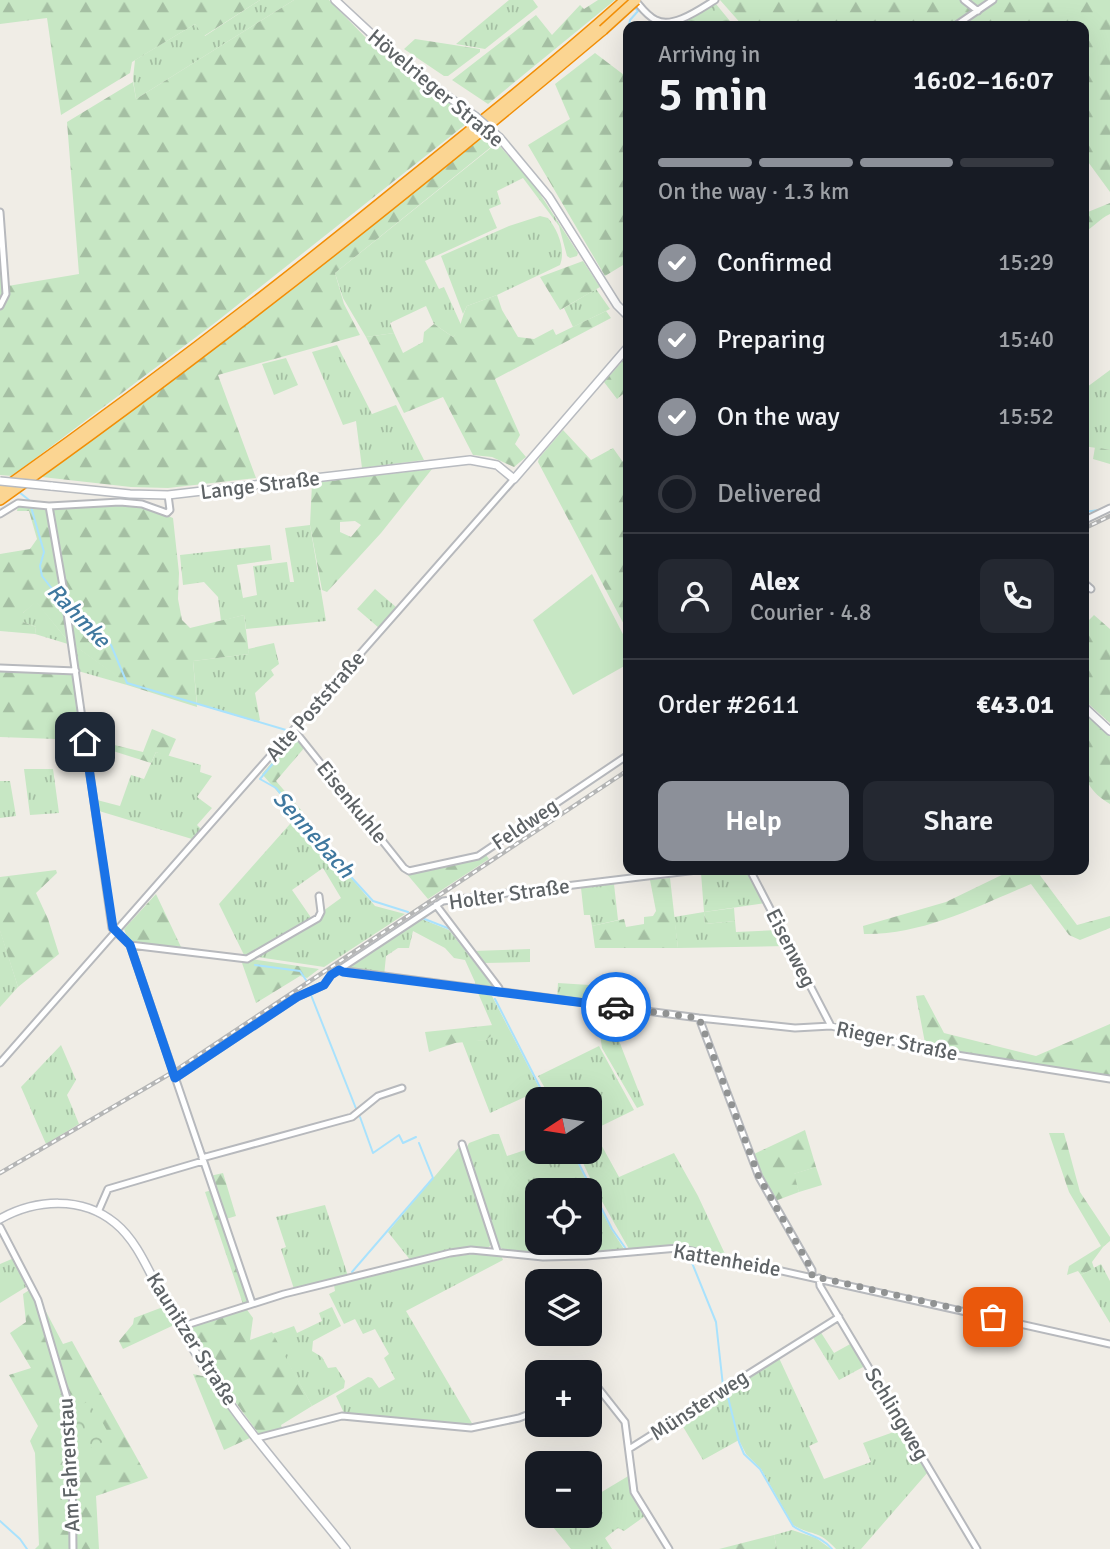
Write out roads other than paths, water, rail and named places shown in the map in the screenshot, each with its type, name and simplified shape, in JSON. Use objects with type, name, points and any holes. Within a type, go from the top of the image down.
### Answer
[{"type":"highway","points":[[0,500],[9,486],[330,243],[466,134],[625,0]]},
{"type":"highway","points":[[9,486],[151,391],[349,238],[636,0]]},
{"type":"street","name":"Hövelrieger Straße","points":[[335,0],[407,67],[475,116],[500,138],[549,197],[623,311]]},
{"type":"street","points":[[636,0],[658,21]]},
{"type":"street","points":[[670,21],[715,0]]},
{"type":"street","points":[[964,0],[978,11]]},
{"type":"street","points":[[963,21],[993,0]]},
{"type":"street","points":[[0,212],[6,294],[0,306]]},
{"type":"street","name":"Alte Poststraße","points":[[0,1063],[623,353]]},
{"type":"street","name":"Lange Straße","points":[[9,486],[51,486],[168,495],[470,460],[498,465],[514,478]]},
{"type":"street","points":[[0,514],[11,506],[29,504],[49,506],[120,502],[142,504],[167,513],[170,510],[168,495]]},
{"type":"street","points":[[49,506],[76,671],[111,919],[116,933],[130,945],[252,1303]]},
{"type":"street","points":[[1089,518],[1107,510]]},
{"type":"street","points":[[0,668],[76,671]]},
{"type":"street","points":[[1089,710],[1110,731]]},
{"type":"street","name":"Eisenkuhle","points":[[294,730],[404,868],[412,871]]},
{"type":"street","name":"Feldweg","points":[[412,871],[478,856],[623,758]]},
{"type":"street","name":"Holter Straße","points":[[339,970],[436,905],[451,899],[655,875]]},
{"type":"street","name":"Eisenweg","points":[[753,875],[831,1026]]},
{"type":"street","points":[[130,945],[247,959],[318,918],[321,912],[319,896]]},
{"type":"street","points":[[436,905],[499,988],[499,992]]},
{"type":"street","points":[[175,1078],[297,997],[324,985],[331,975],[339,970]]},
{"type":"street","name":"Rieger Straße","points":[[339,970],[699,1018],[795,1028],[831,1026],[931,1051],[1110,1079]]},
{"type":"street","points":[[699,1018],[759,1177],[812,1270],[812,1276]]},
{"type":"street","points":[[98,1212],[108,1189],[202,1159],[352,1117],[379,1096],[402,1088]]},
{"type":"street","points":[[462,1144],[497,1251]]},
{"type":"street","name":"Kaunitzer Straße","points":[[0,1219],[20,1209],[47,1203],[79,1206],[98,1212],[115,1223],[128,1237],[207,1370],[257,1438],[346,1549]]},
{"type":"street","name":"Am Fahrenstau","points":[[0,1227],[38,1300],[67,1398],[72,1458],[74,1549]]},
{"type":"street","name":"Kattenheide","points":[[180,1327],[252,1303],[450,1253],[471,1250],[554,1257],[678,1248],[1110,1344]]},
{"type":"street","name":"Schlingweg","points":[[820,1278],[820,1286],[977,1549]]},
{"type":"street","name":"Münsterweg","points":[[602,1392],[622,1416],[629,1449],[839,1317]]},
{"type":"street","points":[[257,1438],[342,1416],[471,1428],[525,1416]]},
{"type":"street","points":[[629,1449],[637,1499],[669,1549]]},
{"type":"waterway","points":[[630,21],[638,11],[633,6]]},
{"type":"waterway","name":"Rahmke","points":[[19,492],[29,500],[44,552],[40,566],[42,576],[64,604]]},
{"type":"waterway","points":[[1089,511],[1100,510]]},
{"type":"waterway","name":"Sennebach","points":[[70,612],[100,631],[111,645],[127,683],[286,730]]},
{"type":"waterway","name":"Sennebach","points":[[291,742],[260,779],[276,788],[373,901],[408,912]]},
{"type":"waterway","name":"Sennebach","points":[[422,918],[450,929],[493,985]]},
{"type":"waterway","points":[[255,965],[300,971],[306,980]]},
{"type":"waterway","points":[[311,995],[357,1111]]},
{"type":"waterway","name":"Sennebach","points":[[495,999],[540,1087]]},
{"type":"waterway","points":[[360,1117],[373,1153],[399,1135],[403,1143],[416,1137]]},
{"type":"waterway","points":[[352,1272],[433,1178],[419,1143]]},
{"type":"waterway","name":"Sennebach","points":[[579,1164],[612,1229],[626,1249]]},
{"type":"waterway","name":"Sennebach","points":[[688,1253],[716,1322],[723,1386]]},
{"type":"waterway","name":"Sennebach","points":[[727,1393],[744,1454],[760,1469],[793,1526],[823,1541],[832,1549]]},
{"type":"waterway","points":[[0,1521],[27,1549]]},
{"type":"railway","points":[[1089,526],[1110,516]]},
{"type":"railway","points":[[0,1173],[173,1072],[623,773]]}]
